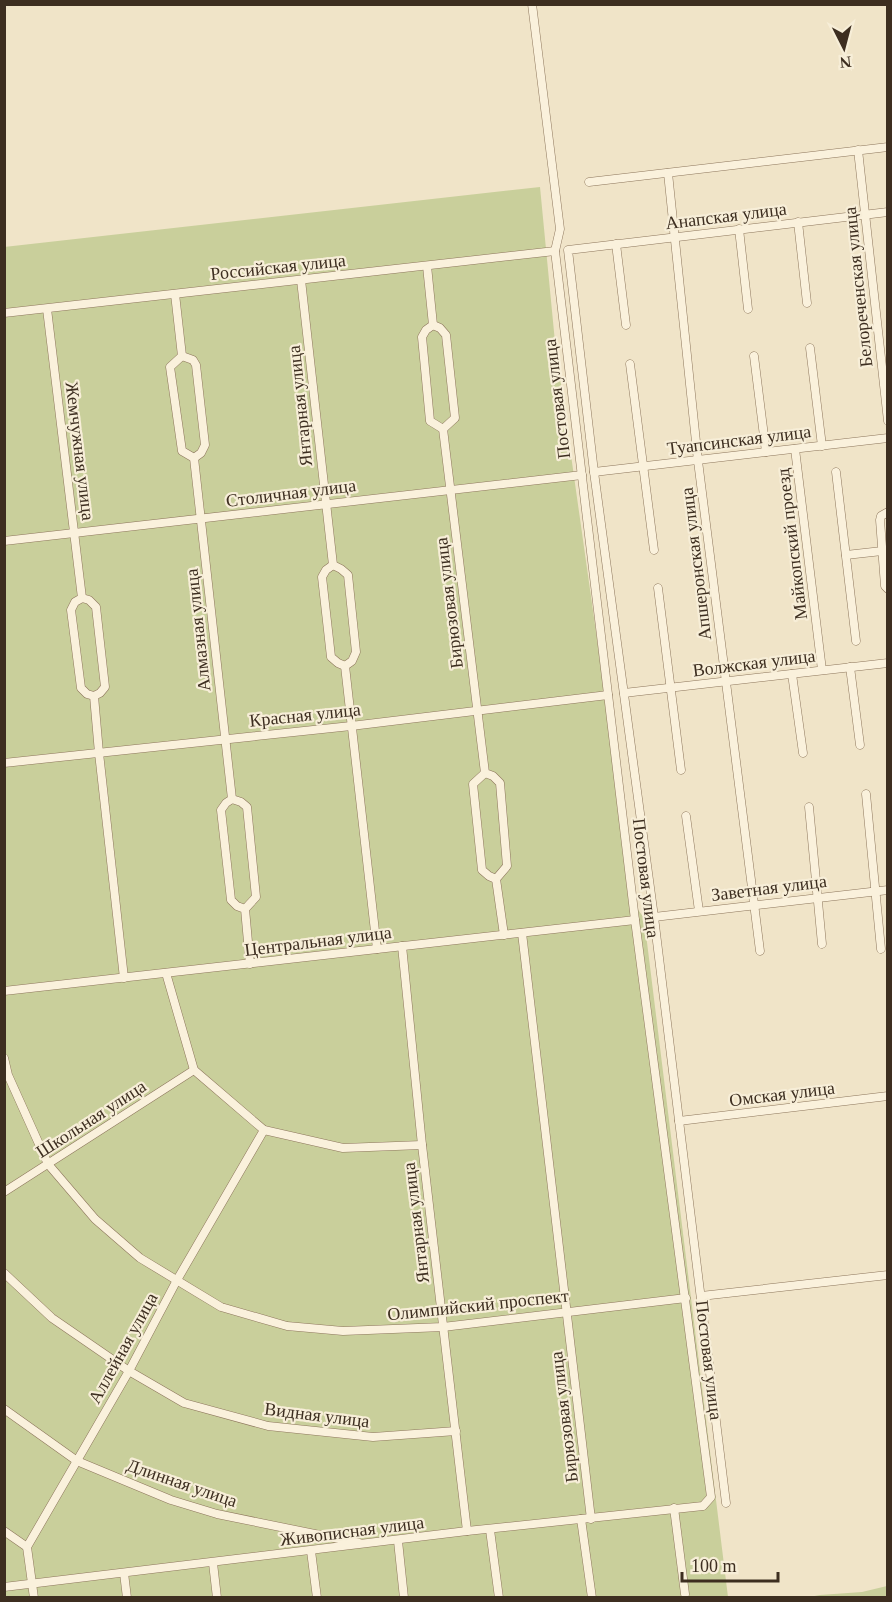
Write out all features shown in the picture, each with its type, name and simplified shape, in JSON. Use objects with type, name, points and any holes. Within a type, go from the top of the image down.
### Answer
[{"type":"street","name":"Постовая улица","points":[[532,4],[560,230],[555,251],[608,695],[635,920],[711,1497],[704,1506]]},
{"type":"street","points":[[589,182],[888,147]]},
{"type":"street","name":"Белореченская улица","points":[[858,150],[888,421]]},
{"type":"street","name":"Апшеронская улица","points":[[668,173],[699,461],[760,951]]},
{"type":"street","name":"Анапская улица","points":[[568,250],[888,212]]},
{"type":"street","points":[[798,222],[807,303]]},
{"type":"street","points":[[739,229],[748,309]]},
{"type":"street","points":[[616,244],[626,325]]},
{"type":"street","name":"Постовая улица","points":[[568,250],[594,472],[680,1121],[726,1503]]},
{"type":"street","name":"Российская улица","points":[[4,313],[555,251]]},
{"type":"street","name":"Бирюзовая улица","points":[[427,266],[433,324],[446,335],[455,418],[443,429]]},
{"type":"street","name":"Янтарная улица","points":[[301,280],[333,565]]},
{"type":"street","name":"Алмазная улица","points":[[175,294],[182,356]]},
{"type":"street","name":"Жемчужная улица","points":[[47,309],[82,598]]},
{"type":"street","name":"Бирюзовая улица","points":[[433,324],[422,337],[430,421],[443,429]]},
{"type":"street","points":[[810,348],[822,446]]},
{"type":"street","name":"Алмазная улица","points":[[182,356],[170,367],[182,451],[194,458]]},
{"type":"street","name":"Алмазная улица","points":[[182,356],[193,360],[196,365],[199,388],[205,445],[201,453],[194,458]]},
{"type":"street","points":[[754,356],[766,452]]},
{"type":"street","points":[[630,364],[654,550]]},
{"type":"street","name":"Бирюзовая улица","points":[[443,429],[485,773]]},
{"type":"street","name":"Туапсинская улица","points":[[594,472],[888,438]]},
{"type":"street","name":"Майкопский проезд","points":[[795,449],[822,670]]},
{"type":"street","name":"Алмазная улица","points":[[194,458],[232,799]]},
{"type":"street","points":[[836,472],[856,641]]},
{"type":"street","name":"Столичная улица","points":[[4,541],[582,475]]},
{"type":"street","points":[[888,512],[880,518],[885,586],[888,589]]},
{"type":"street","points":[[846,555],[882,551]]},
{"type":"street","name":"Янтарная улица","points":[[333,565],[348,575],[357,652],[352,661],[345,666]]},
{"type":"street","name":"Янтарная улица","points":[[333,565],[326,570],[322,578],[331,657],[345,666]]},
{"type":"street","points":[[658,588],[681,770]]},
{"type":"street","name":"Жемчужная улица","points":[[82,598],[96,607],[105,687],[94,696],[87,694],[81,688],[71,610],[75,602],[82,598]]},
{"type":"street","name":"Волжская улица","points":[[624,693],[888,663]]},
{"type":"street","name":"Янтарная улица","points":[[345,666],[377,949]]},
{"type":"street","points":[[850,667],[860,745]]},
{"type":"street","points":[[792,674],[803,753]]},
{"type":"street","name":"Красная улица","points":[[4,763],[351,726],[608,695]]},
{"type":"street","name":"Жемчужная улица","points":[[94,696],[124,978]]},
{"type":"street","name":"Бирюзовая улица","points":[[485,773],[493,776],[500,783],[507,866],[496,879],[504,935]]},
{"type":"street","name":"Бирюзовая улица","points":[[485,773],[473,784],[482,870],[496,879]]},
{"type":"street","points":[[866,794],[881,949]]},
{"type":"street","name":"Алмазная улица","points":[[232,799],[221,810],[231,900],[237,906],[245,909]]},
{"type":"street","name":"Алмазная улица","points":[[232,799],[241,802],[246,807],[256,897],[245,909],[250,964]]},
{"type":"street","points":[[808,807],[822,944]]},
{"type":"street","points":[[686,816],[699,911]]},
{"type":"street","name":"Заветная улица","points":[[654,917],[888,890]]},
{"type":"street","name":"Центральная улица","points":[[4,991],[635,920]]},
{"type":"street","name":"Бирюзовая улица","points":[[522,933],[591,1519]]},
{"type":"street","name":"Янтарная улица","points":[[402,946],[422,1146],[467,1532]]},
{"type":"street","points":[[166,973],[194,1070],[264,1130],[343,1148],[422,1146]]},
{"type":"street","name":"Олимпийский проспект","points":[[4,1058],[8,1075],[48,1164],[95,1219],[140,1258],[221,1307],[287,1326],[343,1331],[443,1327],[686,1298]]},
{"type":"street","name":"Школьная улица","points":[[4,1192],[194,1070]]},
{"type":"street","name":"Омская улица","points":[[680,1121],[888,1096]]},
{"type":"street","name":"Аллейная улица","points":[[27,1547],[264,1130]]},
{"type":"street","name":"Видная улица","points":[[4,1273],[52,1318],[129,1371],[184,1403],[268,1426],[373,1437],[456,1431]]},
{"type":"street","points":[[700,1296],[888,1275]]},
{"type":"street","name":"Длинная улица","points":[[4,1409],[77,1461],[171,1500],[217,1514],[366,1544]]},
{"type":"street","name":"Живописная улица","points":[[4,1587],[704,1506]]},
{"type":"street","points":[[674,1508],[685,1594]]},
{"type":"street","points":[[581,1519],[592,1598]]},
{"type":"street","points":[[490,1530],[500,1598]]},
{"type":"street","points":[[4,1531],[27,1547],[34,1598]]},
{"type":"street","points":[[398,1541],[404,1598]]},
{"type":"street","points":[[311,1551],[317,1598]]},
{"type":"street","points":[[213,1563],[217,1598]]},
{"type":"street","points":[[124,1573],[127,1598]]},
{"type":"green space","points":[[540,187],[555,342],[631,900],[644,918],[728,1597],[5,1597],[4,247]]},
{"type":"green space","points":[[887,1586],[887,1597],[809,1597],[862,1592]]}]
